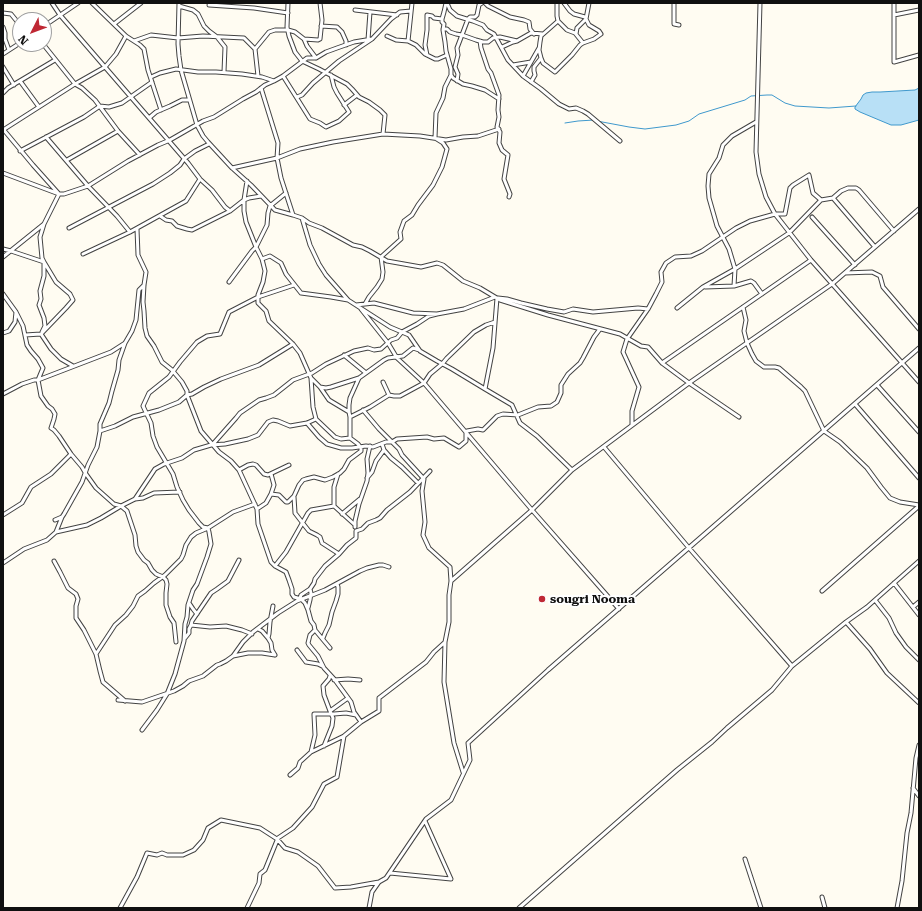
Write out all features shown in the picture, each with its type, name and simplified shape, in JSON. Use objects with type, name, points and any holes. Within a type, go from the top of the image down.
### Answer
[{"type":"street","points":[[52,3],[60,15],[200,179],[212,190],[230,211]]},
{"type":"street","points":[[52,20],[78,3]]},
{"type":"street","points":[[92,3],[126,36],[144,49],[148,70],[161,110]]},
{"type":"street","points":[[114,24],[141,3]]},
{"type":"street","points":[[254,3],[254,8]]},
{"type":"street","points":[[288,3],[287,26],[292,45],[302,61],[347,84],[359,97],[380,110],[385,116],[383,134]]},
{"type":"street","points":[[304,39],[320,39],[322,20],[320,3]]},
{"type":"street","points":[[408,41],[412,3]]},
{"type":"street","points":[[435,138],[436,113],[443,98],[445,87],[451,76],[443,29],[444,24],[442,22],[447,3]]},
{"type":"street","points":[[447,3],[450,10],[457,16],[483,25],[487,30],[494,34],[508,60],[523,76],[558,104],[569,109],[576,108],[588,114],[620,141]]},
{"type":"street","points":[[457,81],[457,48],[468,19],[477,15],[479,5],[484,3],[510,17],[529,22],[530,29],[534,34]]},
{"type":"street","points":[[557,3],[558,22],[567,30],[576,34],[584,42]]},
{"type":"street","points":[[558,22],[541,36],[540,42],[543,64],[555,72],[572,55],[580,44],[594,39],[601,34],[589,25],[584,17],[570,11],[564,3]]},
{"type":"street","points":[[576,34],[577,28],[586,19],[590,3]]},
{"type":"street","points":[[674,3],[674,24],[679,25]]},
{"type":"street","points":[[760,3],[756,152],[759,174],[766,197],[775,214],[811,260],[919,382]]},
{"type":"street","points":[[894,3],[894,62],[919,55]]},
{"type":"street","points":[[224,72],[225,47],[217,37],[204,26],[198,14],[193,10],[179,5],[178,44],[189,100],[197,125],[209,144],[275,210],[302,218],[353,245],[362,247],[382,257],[387,261],[421,267],[437,263],[443,265],[463,281],[480,288],[496,298],[548,315],[620,334],[641,346],[648,347],[662,363],[739,417]]},
{"type":"street","points":[[209,5],[254,8],[288,13]]},
{"type":"street","points":[[355,10],[397,15]]},
{"type":"street","points":[[894,15],[919,10]]},
{"type":"street","points":[[297,98],[302,95],[325,72],[370,39],[400,12],[411,11]]},
{"type":"street","points":[[370,12],[370,39]]},
{"type":"street","points":[[427,55],[425,45],[427,15],[442,19]]},
{"type":"street","points":[[321,26],[337,27],[342,32],[346,45]]},
{"type":"street","points":[[3,27],[9,50]]},
{"type":"street","points":[[443,29],[447,29],[450,32],[480,41],[488,42],[493,38],[517,41]]},
{"type":"street","points":[[255,49],[269,32],[275,30],[288,30],[295,32],[304,39],[307,46],[316,58]]},
{"type":"street","points":[[502,47],[531,33],[543,34]]},
{"type":"street","points":[[59,194],[3,130],[75,84],[105,67],[116,54],[126,36]]},
{"type":"street","points":[[134,41],[151,36],[178,38],[203,36],[244,38],[255,49],[258,76]]},
{"type":"street","points":[[387,36],[396,40],[408,41],[435,59],[447,55]]},
{"type":"street","points":[[3,173],[59,194],[64,194],[88,186],[158,145],[169,141],[214,117],[265,85],[291,71],[307,58],[316,58],[326,52],[354,42],[370,39]]},
{"type":"street","points":[[480,41],[488,69],[491,73],[499,95],[499,117],[497,127],[500,132],[499,143],[502,150],[508,155],[504,179],[510,194],[509,197]]},
{"type":"street","points":[[523,76],[540,47]]},
{"type":"street","points":[[3,54],[12,48]]},
{"type":"street","points":[[49,52],[75,84],[82,88],[95,100],[118,131],[140,155]]},
{"type":"street","points":[[531,82],[535,75],[534,66],[541,58]]},
{"type":"street","points":[[3,92],[55,60]]},
{"type":"street","points":[[513,65],[530,62]]},
{"type":"street","points":[[3,67],[14,85]]},
{"type":"street","points":[[151,77],[176,69],[198,72],[242,74],[258,76],[274,81]]},
{"type":"street","points":[[283,76],[310,119],[326,128],[339,121],[349,112],[334,87],[331,75]]},
{"type":"street","points":[[451,76],[463,84],[485,90],[499,99]]},
{"type":"street","points":[[20,81],[39,107]]},
{"type":"street","points":[[20,151],[84,117],[100,106],[109,107],[122,103],[152,82]]},
{"type":"street","points":[[261,88],[278,143],[277,158],[281,178],[293,215]]},
{"type":"street","points":[[344,104],[357,95]]},
{"type":"street","points":[[149,118],[161,110],[182,100],[189,100]]},
{"type":"street","points":[[734,286],[735,269],[729,249],[717,226],[709,198],[709,174],[719,158],[723,145],[732,136],[756,122]]},
{"type":"street","points":[[232,168],[277,158],[300,149],[383,134],[420,136],[446,140],[478,136],[499,129]]},
{"type":"street","points":[[66,160],[118,131]]},
{"type":"street","points":[[46,137],[130,232]]},
{"type":"street","points":[[382,257],[401,239],[400,232],[404,221],[412,215],[433,186],[442,167],[447,150],[442,143],[435,138]]},
{"type":"street","points":[[69,228],[109,208],[164,177],[180,165],[184,159],[195,151],[209,144]]},
{"type":"street","points":[[632,425],[632,411],[639,387],[623,352],[627,338],[648,309],[662,282],[661,272],[666,264],[675,258],[690,256],[702,252],[736,228],[750,221],[775,214],[784,214],[790,188],[809,175],[813,193],[821,200]]},
{"type":"street","points":[[83,254],[137,229],[186,201],[200,179]]},
{"type":"street","points":[[247,181],[244,200],[246,222],[262,259],[265,271],[258,295],[258,303],[266,311],[269,321],[293,344],[300,353],[312,378],[329,400],[348,412]]},
{"type":"street","points":[[677,308],[703,287],[735,269],[789,233],[821,200],[833,198],[841,191],[848,188],[856,188],[859,190],[894,231]]},
{"type":"street","points":[[229,282],[246,258],[256,248],[267,225],[270,206],[286,193]]},
{"type":"street","points":[[25,336],[41,334],[73,300],[70,294],[56,282],[42,258],[40,237],[44,224],[59,194]]},
{"type":"street","points":[[160,216],[166,220],[172,221],[177,226],[192,230],[230,211],[244,200],[261,196]]},
{"type":"street","points":[[833,198],[875,247]]},
{"type":"street","points":[[451,581],[532,510],[572,470],[689,383],[832,284],[919,208]]},
{"type":"street","points":[[812,217],[854,265]]},
{"type":"street","points":[[302,218],[310,245],[326,276],[348,300],[390,327],[409,335],[420,351]]},
{"type":"street","points":[[3,256],[44,224]]},
{"type":"street","points":[[137,229],[138,255],[146,272],[143,302],[145,332],[149,341],[155,348],[162,362],[174,372],[182,382],[200,429],[219,452],[231,461],[239,470],[257,509],[258,524],[271,562],[286,572],[290,580],[292,594],[294,597],[305,602],[315,630],[330,648]]},
{"type":"street","points":[[3,249],[44,262]]},
{"type":"street","points":[[262,259],[270,256],[281,263],[286,274],[301,293],[348,300]]},
{"type":"street","points":[[365,304],[382,279],[382,257]]},
{"type":"street","points":[[662,363],[811,260]]},
{"type":"street","points":[[41,334],[44,326],[44,318],[39,305],[41,298],[40,291],[44,276],[44,262]]},
{"type":"street","points":[[845,273],[872,272],[880,276],[883,287],[919,329]]},
{"type":"street","points":[[703,287],[734,286],[751,281],[762,294]]},
{"type":"street","points":[[208,528],[202,526],[185,504],[173,474],[158,450],[154,440],[151,423],[143,406],[149,393],[174,372],[180,362],[197,342],[207,336],[220,334],[230,312],[258,297],[294,284]]},
{"type":"street","points":[[3,563],[24,549],[47,540],[56,532],[62,517],[82,482],[97,447],[100,424],[109,403],[118,370],[119,360],[136,320],[140,290],[144,285]]},
{"type":"street","points":[[3,294],[16,312],[23,326],[27,345],[38,358],[43,368],[38,380],[41,396],[55,414],[51,428],[59,436],[96,488],[114,504],[121,506],[127,511],[135,534],[138,552],[152,570],[156,574],[163,577],[167,584],[166,605],[170,617],[174,623],[176,642]]},
{"type":"street","points":[[213,444],[243,410],[259,400],[274,395],[293,380],[310,374],[344,355],[368,348],[374,350],[380,349],[402,332],[429,316],[464,309],[496,298],[507,299],[564,312],[573,309],[593,312],[638,308],[648,309]]},
{"type":"street","points":[[485,389],[493,348],[496,298]]},
{"type":"street","points":[[356,305],[374,303],[413,313],[437,314]]},
{"type":"street","points":[[743,307],[746,320],[744,331],[747,343],[754,358],[764,367],[779,368],[801,386],[824,431],[840,442],[867,468],[890,498],[900,502],[919,505]]},
{"type":"street","points":[[361,309],[388,343],[397,358],[424,383],[619,609]]},
{"type":"street","points":[[3,333],[9,331],[15,322],[16,312]]},
{"type":"street","points":[[350,417],[389,395],[400,396],[424,383],[430,374],[474,332],[495,322]]},
{"type":"street","points":[[466,432],[473,429],[483,430],[495,418],[503,414],[517,416],[538,407],[551,406],[557,402],[561,393],[562,385],[567,376],[583,358],[600,329]]},
{"type":"street","points":[[41,334],[51,349],[61,359],[74,366]]},
{"type":"street","points":[[3,394],[22,384],[38,380],[111,352],[125,343]]},
{"type":"street","points":[[100,431],[115,426],[133,417],[160,410],[179,402],[187,395],[192,394],[221,379],[259,365],[293,344]]},
{"type":"street","points":[[320,387],[331,387],[359,378],[384,360],[403,356],[413,348],[471,379],[512,405],[520,423],[537,436],[572,470]]},
{"type":"street","points":[[120,908],[137,877],[147,853],[157,855],[162,853],[167,855],[183,855],[194,850],[203,840],[208,828],[221,820],[260,828],[277,840],[285,848],[298,852],[318,866],[335,888],[379,882],[386,878],[426,819],[451,800],[470,760],[468,743],[548,670],[919,348]]},
{"type":"street","points":[[344,355],[366,374]]},
{"type":"street","points":[[271,494],[279,495],[286,502],[288,502],[294,496],[299,485],[306,479],[314,477],[325,480],[338,474],[344,469],[349,460],[361,451],[362,448],[350,438],[341,439],[335,437],[316,419],[313,407],[312,378]]},
{"type":"street","points":[[350,438],[350,417],[348,412],[350,398],[359,378]]},
{"type":"street","points":[[382,382],[389,395]]},
{"type":"street","points":[[877,385],[919,432]]},
{"type":"street","points":[[855,404],[919,478]]},
{"type":"street","points":[[363,410],[424,478]]},
{"type":"street","points":[[135,499],[153,470],[161,465],[178,460],[194,450],[213,444],[229,444],[248,439],[258,435],[268,422],[273,420],[278,420],[290,426],[307,423],[316,419]]},
{"type":"street","points":[[307,423],[327,444],[346,448],[373,447],[402,438],[427,437],[434,439],[444,438],[458,447],[466,441],[466,432]]},
{"type":"street","points":[[382,444],[384,450],[391,458],[418,483]]},
{"type":"street","points":[[301,599],[300,598],[302,595],[310,589],[315,579],[325,566],[356,538],[355,525],[367,478],[367,459],[370,446]]},
{"type":"street","points":[[604,447],[689,548],[792,666]]},
{"type":"street","points":[[367,478],[384,450]]},
{"type":"street","points":[[3,515],[22,503],[31,487],[51,474],[71,454]]},
{"type":"street","points":[[239,470],[251,464],[256,465],[264,474],[268,475],[289,464]]},
{"type":"street","points":[[356,531],[362,529],[368,522],[380,518],[387,510],[410,492],[430,471]]},
{"type":"street","points":[[257,509],[266,503],[271,494],[274,485],[271,474]]},
{"type":"street","points":[[338,474],[333,492],[334,506],[355,525]]},
{"type":"street","points":[[424,478],[422,491],[425,522],[423,535],[429,548],[450,567],[450,622],[445,642],[444,682],[454,743],[464,773]]},
{"type":"street","points":[[56,532],[87,525],[135,499],[143,498],[154,493],[180,492]]},
{"type":"street","points":[[294,496],[295,513],[309,531],[320,537],[322,543],[339,554]]},
{"type":"street","points":[[342,514],[361,498]]},
{"type":"street","points":[[96,654],[115,625],[133,606],[138,596],[154,582],[163,577],[181,559],[186,545],[191,537],[233,512],[255,504]]},
{"type":"street","points":[[822,591],[919,505]]},
{"type":"street","points":[[275,566],[286,552],[308,513],[311,510],[334,506]]},
{"type":"street","points":[[56,520],[62,517]]},
{"type":"street","points":[[142,730],[167,694],[175,674],[185,638],[185,624],[189,602],[211,544],[208,528]]},
{"type":"street","points":[[185,638],[189,633],[192,621],[199,609],[211,593],[228,581],[238,560]]},
{"type":"street","points":[[54,561],[68,588],[76,594],[78,599],[76,606],[76,618],[96,654],[103,682],[125,701]]},
{"type":"street","points":[[519,908],[671,775],[772,690],[792,666],[875,600],[919,561]]},
{"type":"street","points":[[118,700],[142,702],[167,694],[183,686],[189,681],[203,676],[217,665],[233,656],[243,642],[278,612],[301,599],[337,584],[360,570],[383,565],[389,567]]},
{"type":"street","points":[[894,583],[919,615]]},
{"type":"street","points":[[323,638],[329,625],[337,599],[337,584]]},
{"type":"street","points":[[308,610],[311,593],[310,589]]},
{"type":"street","points":[[875,600],[889,618],[896,634],[919,660]]},
{"type":"street","points":[[189,602],[197,614]]},
{"type":"street","points":[[913,607],[919,602]]},
{"type":"street","points":[[268,638],[273,606]]},
{"type":"street","points":[[846,622],[870,649],[887,672],[919,703]]},
{"type":"street","points":[[191,625],[210,627],[226,626],[252,634]]},
{"type":"street","points":[[233,656],[248,653],[262,653],[275,656],[268,638],[258,628]]},
{"type":"street","points":[[315,630],[310,635],[308,643],[318,656],[322,666],[335,680],[351,702],[356,715],[361,722]]},
{"type":"street","points":[[290,775],[298,768],[300,762],[311,752],[344,736],[361,722],[379,711],[379,698],[426,662],[445,642]]},
{"type":"street","points":[[297,650],[306,662],[322,666]]},
{"type":"street","points":[[324,746],[333,721],[323,689],[323,686],[330,676]]},
{"type":"street","points":[[327,681],[348,679],[360,680]]},
{"type":"street","points":[[331,713],[348,698]]},
{"type":"street","points":[[311,752],[315,735],[314,714],[346,713],[356,715]]},
{"type":"street","points":[[247,908],[259,883],[260,874],[265,870],[278,838],[293,828],[312,807],[324,784],[337,777],[344,736]]},
{"type":"street","points":[[898,908],[911,813],[916,758],[919,745]]},
{"type":"street","points":[[913,788],[919,796]]},
{"type":"street","points":[[390,873],[451,879],[425,822]]},
{"type":"street","points":[[745,858],[761,908]]},
{"type":"street","points":[[368,908],[372,892],[379,882]]},
{"type":"street","points":[[822,897],[825,908]]},
{"type":"water","points":[[919,88],[919,120],[901,125],[891,125],[855,109],[863,95],[866,93],[915,90]]},
{"type":"waterway","points":[[597,121],[645,129],[676,125],[689,121],[699,114],[745,100],[751,96],[767,95],[772,95],[785,103],[795,106],[829,108],[856,106]]},
{"type":"waterway","points":[[565,123],[594,120]]},
{"type":"place","name":"sougri Nooma","points":[[542,599]]}]
